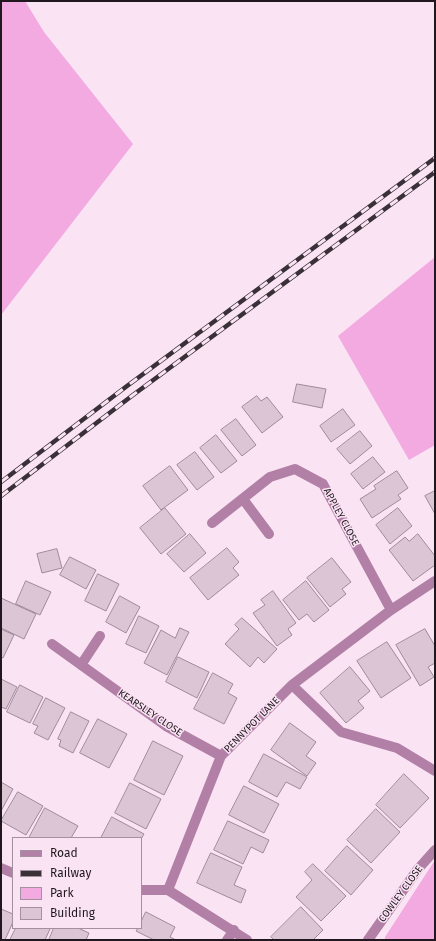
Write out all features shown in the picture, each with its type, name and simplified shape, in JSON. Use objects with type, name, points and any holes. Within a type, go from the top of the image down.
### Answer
[{"type":"street","name":"APPLEY CLOSE","points":[[212,523],[270,477],[295,470],[323,484],[391,610]]},
{"type":"street","points":[[243,499],[269,534]]},
{"type":"street","name":"PENNYPOT LANE","points":[[168,890],[221,756],[292,685],[391,610],[435,581]]},
{"type":"street","points":[[81,665],[100,636]]},
{"type":"street","name":"KEARSLEY CLOSE","points":[[52,644],[166,726],[221,756]]},
{"type":"street","points":[[292,685],[341,732],[397,748],[435,771]]},
{"type":"street","name":"COWLEY CLOSE","points":[[368,940],[418,869],[435,850]]},
{"type":"street","points":[[1,868],[12,873]]},
{"type":"street","points":[[142,890],[168,890],[234,930],[247,940]]},
{"type":"street","points":[[227,940],[234,930]]},
{"type":"green space","points":[[1,1],[25,1],[44,32],[133,144],[1,315]]},
{"type":"green space","points":[[435,257],[435,445],[409,460],[338,336]]},
{"type":"green space","points":[[435,860],[435,940],[385,940],[385,937]]},
{"type":"building","points":[[297,384],[326,389],[322,408],[293,402]]},
{"type":"building","points":[[257,396],[261,401],[267,397],[283,417],[262,433],[242,407]]},
{"type":"building","points":[[343,409],[355,425],[331,442],[320,426]]},
{"type":"building","points":[[236,419],[256,445],[242,456],[221,430]]},
{"type":"building","points":[[360,431],[372,446],[350,464],[337,449]]},
{"type":"building","points":[[216,435],[237,461],[221,473],[200,448]]},
{"type":"building","points":[[195,452],[214,477],[197,490],[177,465]]},
{"type":"building","points":[[373,457],[385,472],[363,489],[351,474]]},
{"type":"building","points":[[170,466],[188,490],[161,510],[143,486]]},
{"type":"building","points":[[397,471],[408,488],[398,495],[401,499],[372,518],[360,499],[376,489],[374,486]]},
{"type":"building","points":[[435,491],[435,514],[425,496]]},
{"type":"building","points":[[165,508],[186,534],[161,554],[140,528]]},
{"type":"building","points":[[398,508],[412,526],[390,544],[376,525]]},
{"type":"building","points":[[190,534],[206,553],[184,572],[167,554]]},
{"type":"building","points":[[418,534],[435,556],[435,565],[413,581],[389,550],[405,537],[409,541]]},
{"type":"building","points":[[227,548],[239,562],[233,568],[239,575],[208,600],[190,578]]},
{"type":"building","points":[[57,549],[62,568],[42,573],[37,554]]},
{"type":"building","points":[[70,557],[96,570],[86,589],[60,575]]},
{"type":"building","points":[[332,558],[351,582],[342,589],[346,594],[330,607],[307,578]]},
{"type":"building","points":[[98,574],[119,584],[106,611],[85,601]]},
{"type":"building","points":[[26,581],[51,592],[40,615],[16,604]]},
{"type":"building","points":[[306,581],[329,610],[314,622],[307,614],[299,620],[283,600]]},
{"type":"building","points":[[273,591],[296,623],[288,629],[292,635],[277,646],[253,613],[265,605],[261,600]]},
{"type":"building","points":[[120,596],[140,607],[126,633],[106,622]]},
{"type":"building","points":[[1,598],[36,614],[24,639],[1,628]]},
{"type":"building","points":[[139,616],[159,626],[146,653],[126,644]]},
{"type":"building","points":[[242,618],[277,649],[264,663],[258,657],[250,667],[225,644],[239,629],[235,625]]},
{"type":"building","points":[[180,628],[189,632],[167,675],[144,663],[161,630],[175,638]]},
{"type":"building","points":[[1,629],[14,635],[3,658],[1,657]]},
{"type":"building","points":[[425,629],[435,646],[435,663],[428,667],[434,677],[420,686],[396,645]]},
{"type":"building","points":[[387,642],[411,678],[381,698],[357,661]]},
{"type":"building","points":[[178,657],[209,672],[197,698],[166,682]]},
{"type":"building","points":[[350,667],[370,691],[358,701],[364,708],[346,723],[320,693]]},
{"type":"building","points":[[213,673],[233,684],[228,693],[237,698],[224,724],[194,709]]},
{"type":"building","points":[[1,679],[17,687],[6,709],[1,707]]},
{"type":"building","points":[[20,685],[43,697],[30,723],[7,712]]},
{"type":"building","points":[[46,698],[65,708],[48,740],[34,733],[38,726],[33,724]]},
{"type":"building","points":[[71,712],[89,721],[73,753],[59,746],[61,740],[58,739]]},
{"type":"building","points":[[98,719],[127,734],[109,768],[80,753]]},
{"type":"building","points":[[290,723],[316,742],[306,756],[316,763],[307,776],[271,750]]},
{"type":"building","points":[[153,741],[183,756],[164,795],[134,780]]},
{"type":"building","points":[[264,754],[307,777],[300,789],[286,782],[277,797],[249,782]]},
{"type":"building","points":[[404,774],[429,798],[400,828],[376,805]]},
{"type":"building","points":[[1,782],[13,789],[1,811]]},
{"type":"building","points":[[130,783],[161,799],[146,829],[115,813]]},
{"type":"building","points":[[244,786],[279,804],[264,833],[229,815]]},
{"type":"building","points":[[18,792],[43,806],[26,835],[1,821]]},
{"type":"building","points":[[45,808],[78,826],[72,837],[30,837]]},
{"type":"building","points":[[376,809],[400,832],[371,863],[347,840]]},
{"type":"building","points":[[112,817],[144,834],[142,837],[102,837]]},
{"type":"building","points":[[228,821],[269,840],[263,853],[251,847],[243,864],[214,850]]},
{"type":"building","points":[[347,846],[373,870],[351,895],[325,871]]},
{"type":"building","points":[[211,853],[242,867],[234,885],[246,890],[241,903],[197,883]]},
{"type":"building","points":[[313,864],[346,896],[321,921],[296,897],[312,880],[305,872]]},
{"type":"building","points":[[301,907],[323,930],[313,940],[274,940],[271,937]]},
{"type":"building","points":[[1,909],[12,914],[12,924],[5,940],[1,940]]},
{"type":"building","points":[[146,912],[175,927],[170,937],[176,940],[154,940],[136,931],[137,929],[142,929],[142,920]]},
{"type":"building","points":[[16,929],[50,929],[45,940],[10,940]]},
{"type":"building","points":[[54,929],[80,929],[89,933],[86,940],[49,940]]},
{"type":"railway","points":[[1,482],[127,386],[435,158]]},
{"type":"railway","points":[[1,496],[133,395],[435,172]]}]
